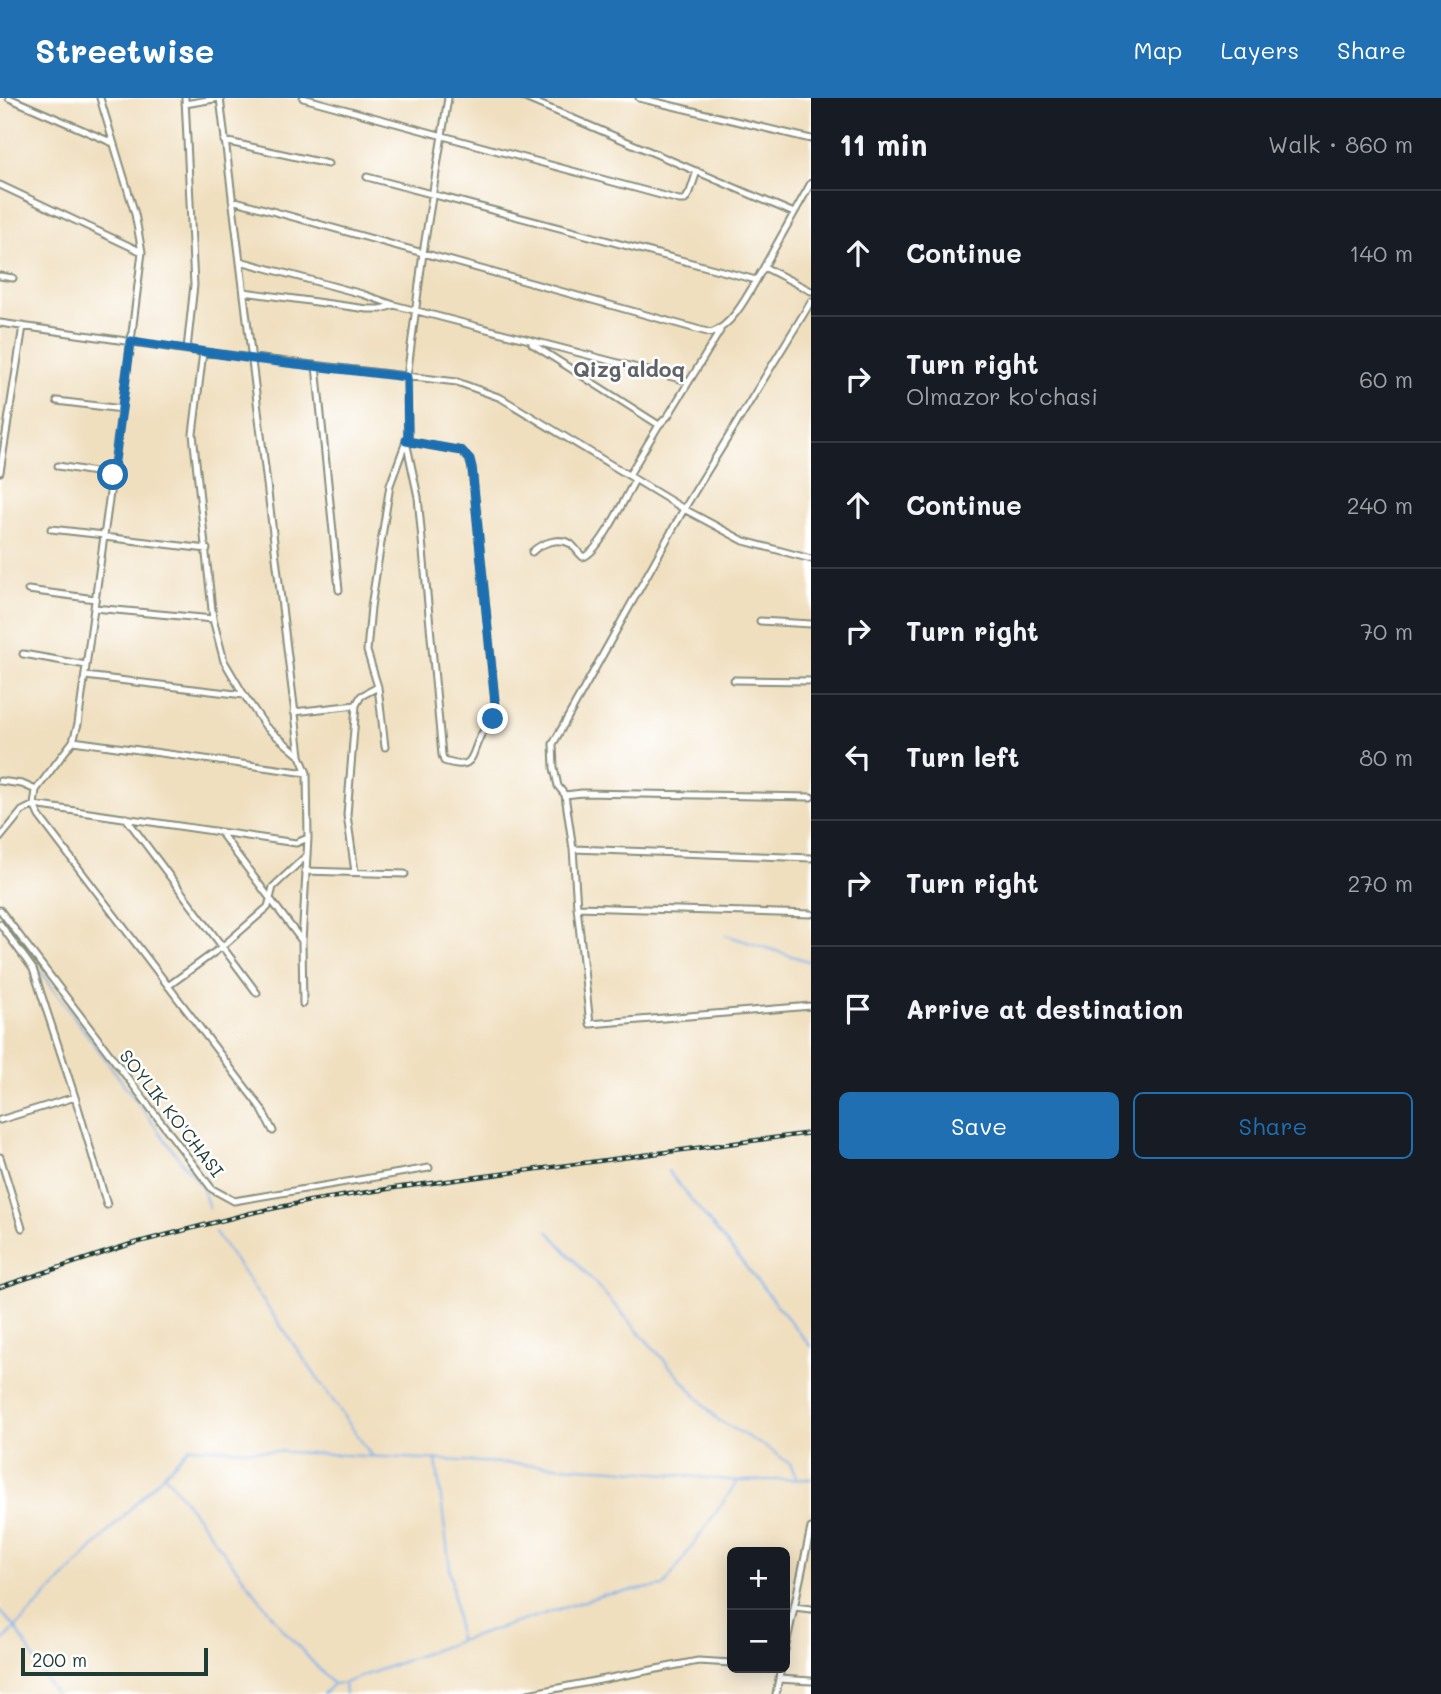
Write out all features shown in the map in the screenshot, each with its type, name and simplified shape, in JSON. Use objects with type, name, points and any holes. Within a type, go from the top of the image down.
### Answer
[{"type":"street","points":[[9,98],[113,143]]},
{"type":"street","points":[[100,98],[135,214],[142,251],[78,724],[73,741],[36,790],[34,805],[39,816],[261,1108],[272,1130]]},
{"type":"street","points":[[187,349],[194,285],[185,101],[220,98],[294,712],[300,756],[307,773],[308,838],[302,942],[303,1004]]},
{"type":"street","points":[[303,98],[679,200],[685,200],[688,196],[697,171]]},
{"type":"street","points":[[385,747],[378,687],[367,651],[371,607],[390,485],[408,436],[407,377],[423,253],[448,98]]},
{"type":"street","points":[[525,98],[794,213]]},
{"type":"street","points":[[639,98],[811,139]]},
{"type":"street","points":[[225,141],[328,164]]},
{"type":"street","points":[[368,177],[756,280]]},
{"type":"street","points":[[531,552],[547,543],[564,542],[571,544],[580,555],[586,557],[605,533],[659,425],[756,280],[811,183]]},
{"type":"street","points":[[0,185],[142,251]]},
{"type":"street","points":[[232,200],[711,333],[721,330]]},
{"type":"street","points":[[240,261],[527,341],[688,381]]},
{"type":"street","points":[[764,267],[811,290]]},
{"type":"street","points":[[0,276],[13,278]]},
{"type":"street","points":[[244,292],[368,309],[394,305]]},
{"type":"street","points":[[811,302],[684,509],[553,744],[554,768],[558,786],[565,795],[573,849],[576,907],[590,1024],[811,1006]]},
{"type":"street","points":[[0,323],[253,359],[457,382],[501,398],[684,509],[744,541],[811,559]]},
{"type":"street","points":[[0,472],[23,326]]},
{"type":"street","points":[[527,341],[659,425]]},
{"type":"street","points":[[203,352],[193,434],[213,619],[224,662],[244,695],[266,727],[300,756]]},
{"type":"street","points":[[316,366],[340,590]]},
{"type":"street","points":[[57,401],[122,409]]},
{"type":"street","points":[[406,441],[462,451],[470,459],[472,468],[496,712],[479,738],[474,757],[462,763],[444,761],[442,755],[418,497],[406,441]]},
{"type":"street","points":[[58,466],[113,475]]},
{"type":"street","points":[[51,529],[206,550]]},
{"type":"street","points":[[28,590],[96,599]]},
{"type":"street","points":[[94,608],[213,619]]},
{"type":"street","points":[[760,621],[811,624]]},
{"type":"street","points":[[23,654],[86,665]]},
{"type":"street","points":[[85,676],[244,695]]},
{"type":"street","points":[[734,680],[811,681]]},
{"type":"street","points":[[355,872],[346,814],[356,705],[361,696],[378,687]]},
{"type":"street","points":[[294,712],[356,705]]},
{"type":"street","points":[[73,741],[307,773]]},
{"type":"street","points":[[0,780],[36,790]]},
{"type":"street","points":[[565,795],[582,793],[811,797]]},
{"type":"street","points":[[0,838],[22,811],[34,805],[296,843],[308,838]]},
{"type":"street","points":[[126,818],[257,993]]},
{"type":"street","points":[[220,832],[302,942]]},
{"type":"street","points":[[573,849],[811,858]]},
{"type":"street","points":[[168,986],[223,946],[268,907],[273,887],[306,856]]},
{"type":"street","points":[[305,871],[405,873]]},
{"type":"street","points":[[576,907],[811,914]]},
{"type":"street","name":"SOYLIK KO'CHASI","points":[[0,910],[212,1189],[234,1201],[429,1168]]},
{"type":"street","points":[[0,925],[33,969],[107,1205]]},
{"type":"street","points":[[33,969],[40,964]]},
{"type":"street","points":[[0,1120],[75,1097]]},
{"type":"street","points":[[0,1157],[22,1228]]},
{"type":"street","points":[[790,1626],[811,1528]]},
{"type":"street","points":[[794,1607],[811,1609]]},
{"type":"street","points":[[528,1694],[698,1661],[727,1663]]},
{"type":"street","points":[[776,1694],[780,1673]]},
{"type":"street","points":[[779,1679],[811,1681]]},
{"type":"waterway","points":[[0,917],[202,1186],[209,1209]]},
{"type":"waterway","points":[[725,935],[811,962]]},
{"type":"waterway","points":[[668,1171],[811,1347]]},
{"type":"waterway","points":[[548,1231],[718,1420],[790,1464],[796,1477]]},
{"type":"waterway","points":[[215,1232],[371,1455]]},
{"type":"waterway","points":[[0,1644],[190,1447],[615,1469],[738,1481],[811,1479]]},
{"type":"waterway","points":[[436,1459],[459,1640]]},
{"type":"waterway","points":[[165,1475],[285,1632],[332,1683]]},
{"type":"waterway","points":[[323,1694],[333,1684],[344,1683],[459,1641],[603,1595],[664,1586],[738,1481]]},
{"type":"waterway","points":[[0,1611],[16,1628],[55,1694]]},
{"type":"waterway","points":[[344,1684],[345,1694]]},
{"type":"railway","points":[[0,1287],[131,1244],[251,1213],[310,1201],[811,1133]]},
{"type":"district","name":"Qizg'aldoq","points":[[629,368]]},
{"type":"route","points":[[113,475],[131,341],[407,377],[406,441],[462,451],[470,459],[484,567],[496,712],[493,719]]}]
